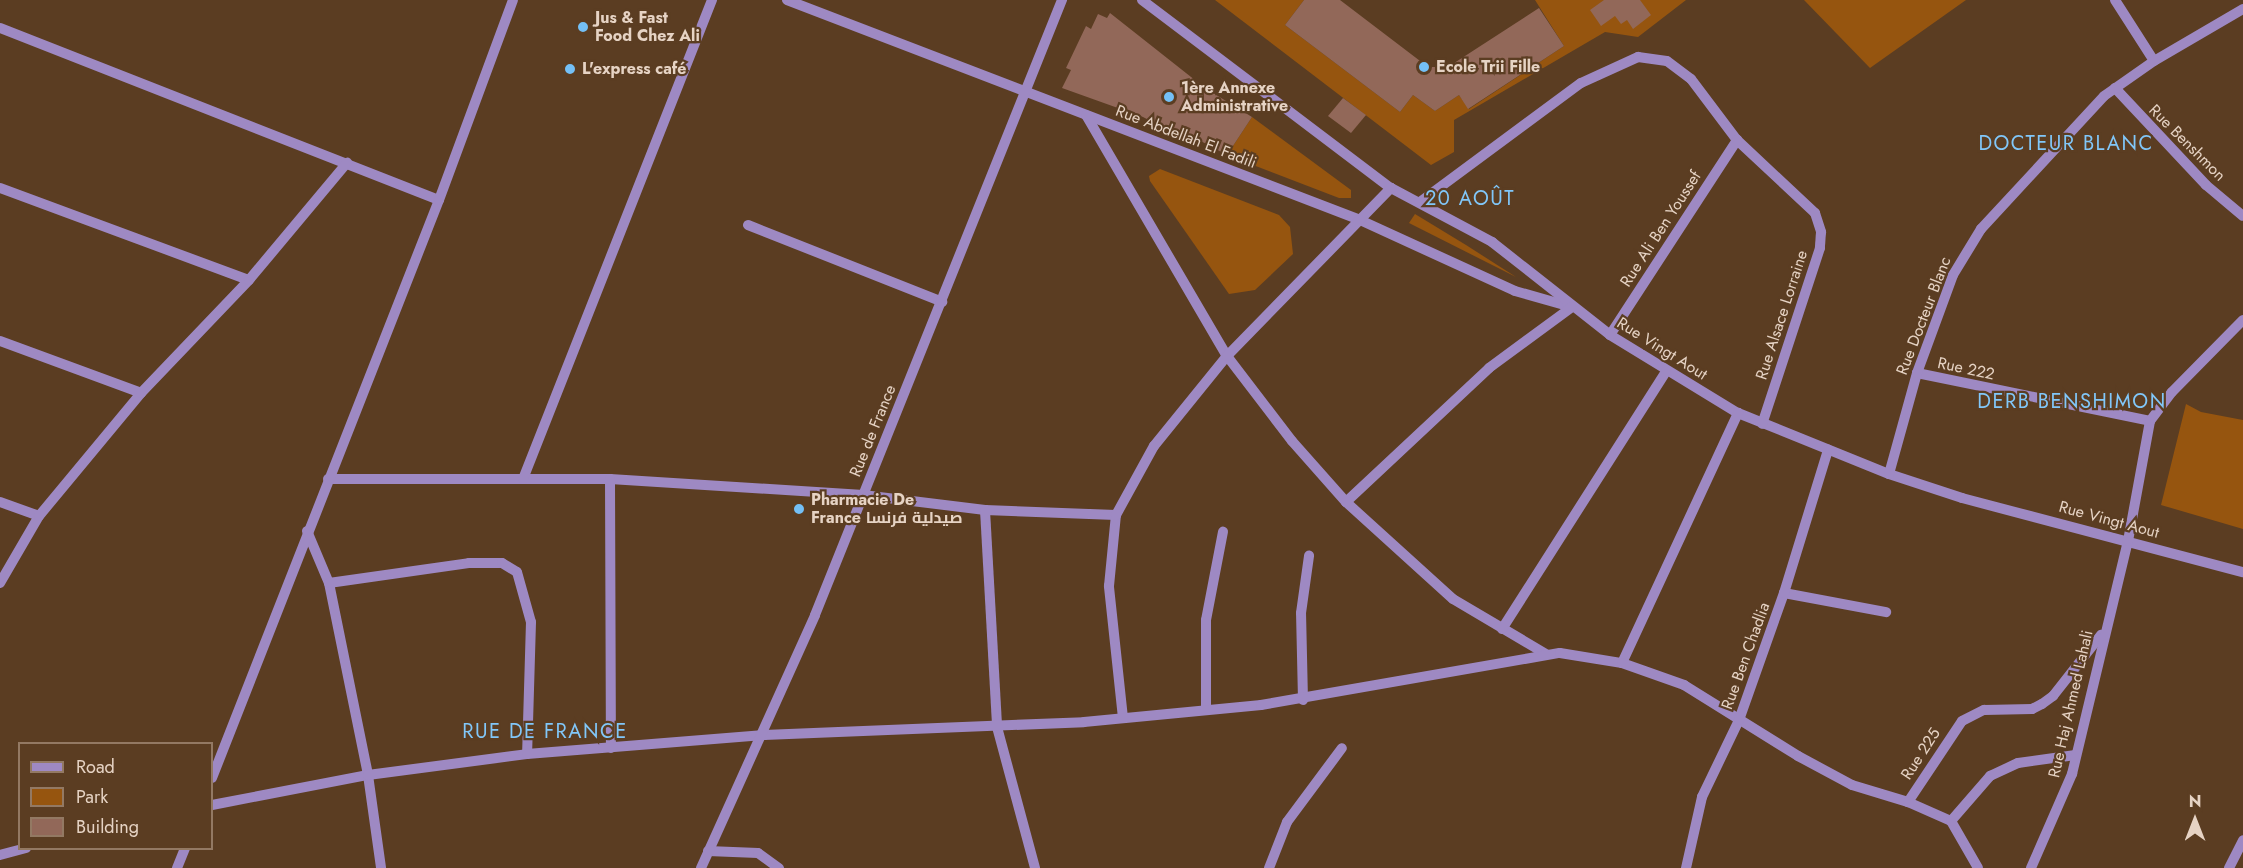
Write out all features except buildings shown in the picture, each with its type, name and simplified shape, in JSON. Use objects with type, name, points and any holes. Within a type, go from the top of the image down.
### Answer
[{"type":"street","points":[[213,775],[307,531],[439,200],[513,0]]},
{"type":"street","points":[[522,479],[712,0]]},
{"type":"street","name":"Rue Abdellah El Fadili","points":[[787,0],[1360,220],[1515,291],[1572,307]]},
{"type":"street","name":"Rue de France","points":[[701,868],[764,735],[942,302],[1062,0]]},
{"type":"street","name":"Rue Vingt Aout","points":[[1142,0],[1392,188],[1492,242],[1533,270],[1572,307],[1610,335],[1666,372],[1738,413],[1889,474],[1962,498],[2243,572]]},
{"type":"street","points":[[2115,0],[2154,60]]},
{"type":"street","name":"Rue Docteur Blanc","points":[[1889,474],[1917,374],[1953,275],[1967,248],[2052,150],[2115,87],[2154,60],[2243,9]]},
{"type":"street","points":[[0,28],[439,200]]},
{"type":"street","name":"Rue Alsace Lorraine","points":[[1420,202],[1581,82],[1616,64],[1638,57],[1667,61],[1691,79],[1737,140],[1815,213],[1821,232],[1820,248],[1762,424]]},
{"type":"street","name":"Rue Benshmon","points":[[2115,87],[2206,185],[2243,216]]},
{"type":"street","points":[[1086,114],[1227,356],[1346,502],[1453,599],[1546,654]]},
{"type":"street","name":"Rue Ali Ben Youssef","points":[[1610,335],[1737,140]]},
{"type":"street","points":[[0,583],[39,516],[141,393],[249,280],[347,163]]},
{"type":"street","points":[[0,188],[249,280]]},
{"type":"street","points":[[1122,718],[1109,586],[1116,515],[1154,446],[1227,356],[1392,188]]},
{"type":"street","points":[[748,225],[942,302]]},
{"type":"street","points":[[1346,502],[1489,368],[1572,307]]},
{"type":"street","points":[[2150,422],[2172,392],[2243,320]]},
{"type":"street","points":[[0,341],[141,393]]},
{"type":"street","points":[[1502,629],[1666,372]]},
{"type":"street","name":"Rue 222","points":[[1917,374],[2150,422]]},
{"type":"street","points":[[1622,663],[1738,413]]},
{"type":"street","name":"Rue Haj Ahmed Lahali","points":[[2031,868],[2042,837],[2067,789],[2103,634],[2128,541],[2150,422]]},
{"type":"street","name":"Rue Ben Chadlia","points":[[1686,868],[1702,797],[1739,720],[1784,593],[1828,450]]},
{"type":"street","points":[[328,479],[610,479],[863,495],[985,510],[1116,515]]},
{"type":"street","points":[[610,479],[611,748]]},
{"type":"street","points":[[0,502],[39,516]]},
{"type":"street","points":[[985,510],[997,727],[1035,868]]},
{"type":"street","points":[[307,531],[329,583],[368,775],[381,868]]},
{"type":"street","points":[[1206,709],[1206,620],[1223,532]]},
{"type":"street","points":[[1303,700],[1301,613],[1309,556]]},
{"type":"street","points":[[329,583],[469,562],[502,562],[517,572],[531,622],[527,754]]},
{"type":"street","points":[[1784,593],[1886,612]]},
{"type":"street","name":"Rue 225","points":[[1908,802],[1962,721],[1984,710],[2032,709],[2042,704],[2053,696],[2103,634]]},
{"type":"street","points":[[213,805],[368,775],[527,754],[764,735],[997,727],[1122,718],[1303,700],[1546,654],[1578,655],[1622,663],[1684,685],[1739,720],[1852,785],[1908,802],[1951,822],[1978,868]]},
{"type":"street","points":[[1269,868],[1287,822],[1342,748]]},
{"type":"street","points":[[1951,822],[1990,776],[2018,763],[2075,755]]},
{"type":"street","points":[[2229,868],[2243,840]]},
{"type":"street","points":[[0,855],[22,850]]},
{"type":"street","points":[[177,868],[185,850]]},
{"type":"street","points":[[708,851],[758,854],[779,868]]},
{"type":"green space","points":[[1215,0],[1304,0],[1285,25],[1400,112],[1413,95],[1435,111],[1459,95],[1469,109],[1564,46],[1535,0],[1686,0],[1638,37],[1605,32],[1454,120],[1454,152],[1431,165]]},
{"type":"green space","points":[[1804,0],[1966,0],[1870,68]]},
{"type":"green space","points":[[1252,117],[1351,190],[1351,198],[1339,198],[1227,155]]},
{"type":"green space","points":[[1160,169],[1279,215],[1290,227],[1293,254],[1255,290],[1229,294],[1150,181],[1149,176]]},
{"type":"green space","points":[[1415,214],[1466,245],[1516,277],[1409,223]]},
{"type":"green space","points":[[2186,404],[2201,412],[2243,420],[2243,529],[2161,505]]},
{"type":"place","name":"Jus & Fast Food Chez Ali","points":[[583,27]]},
{"type":"place","name":"Ecole Trii Fille","points":[[1424,67]]},
{"type":"place","name":"L'express café","points":[[570,69]]},
{"type":"place","name":"1ère Annexe Administrative","points":[[1169,97]]},
{"type":"place","name":"Pharmacie De France صيدلية فرنسا","points":[[799,509]]},
{"type":"district","name":"DOCTEUR BLANC","points":[[2066,143]]},
{"type":"district","name":"20 AOÛT","points":[[1470,198]]},
{"type":"district","name":"DERB BENSHIMON","points":[[2072,401]]},
{"type":"district","name":"RUE DE FRANCE","points":[[545,731]]}]
